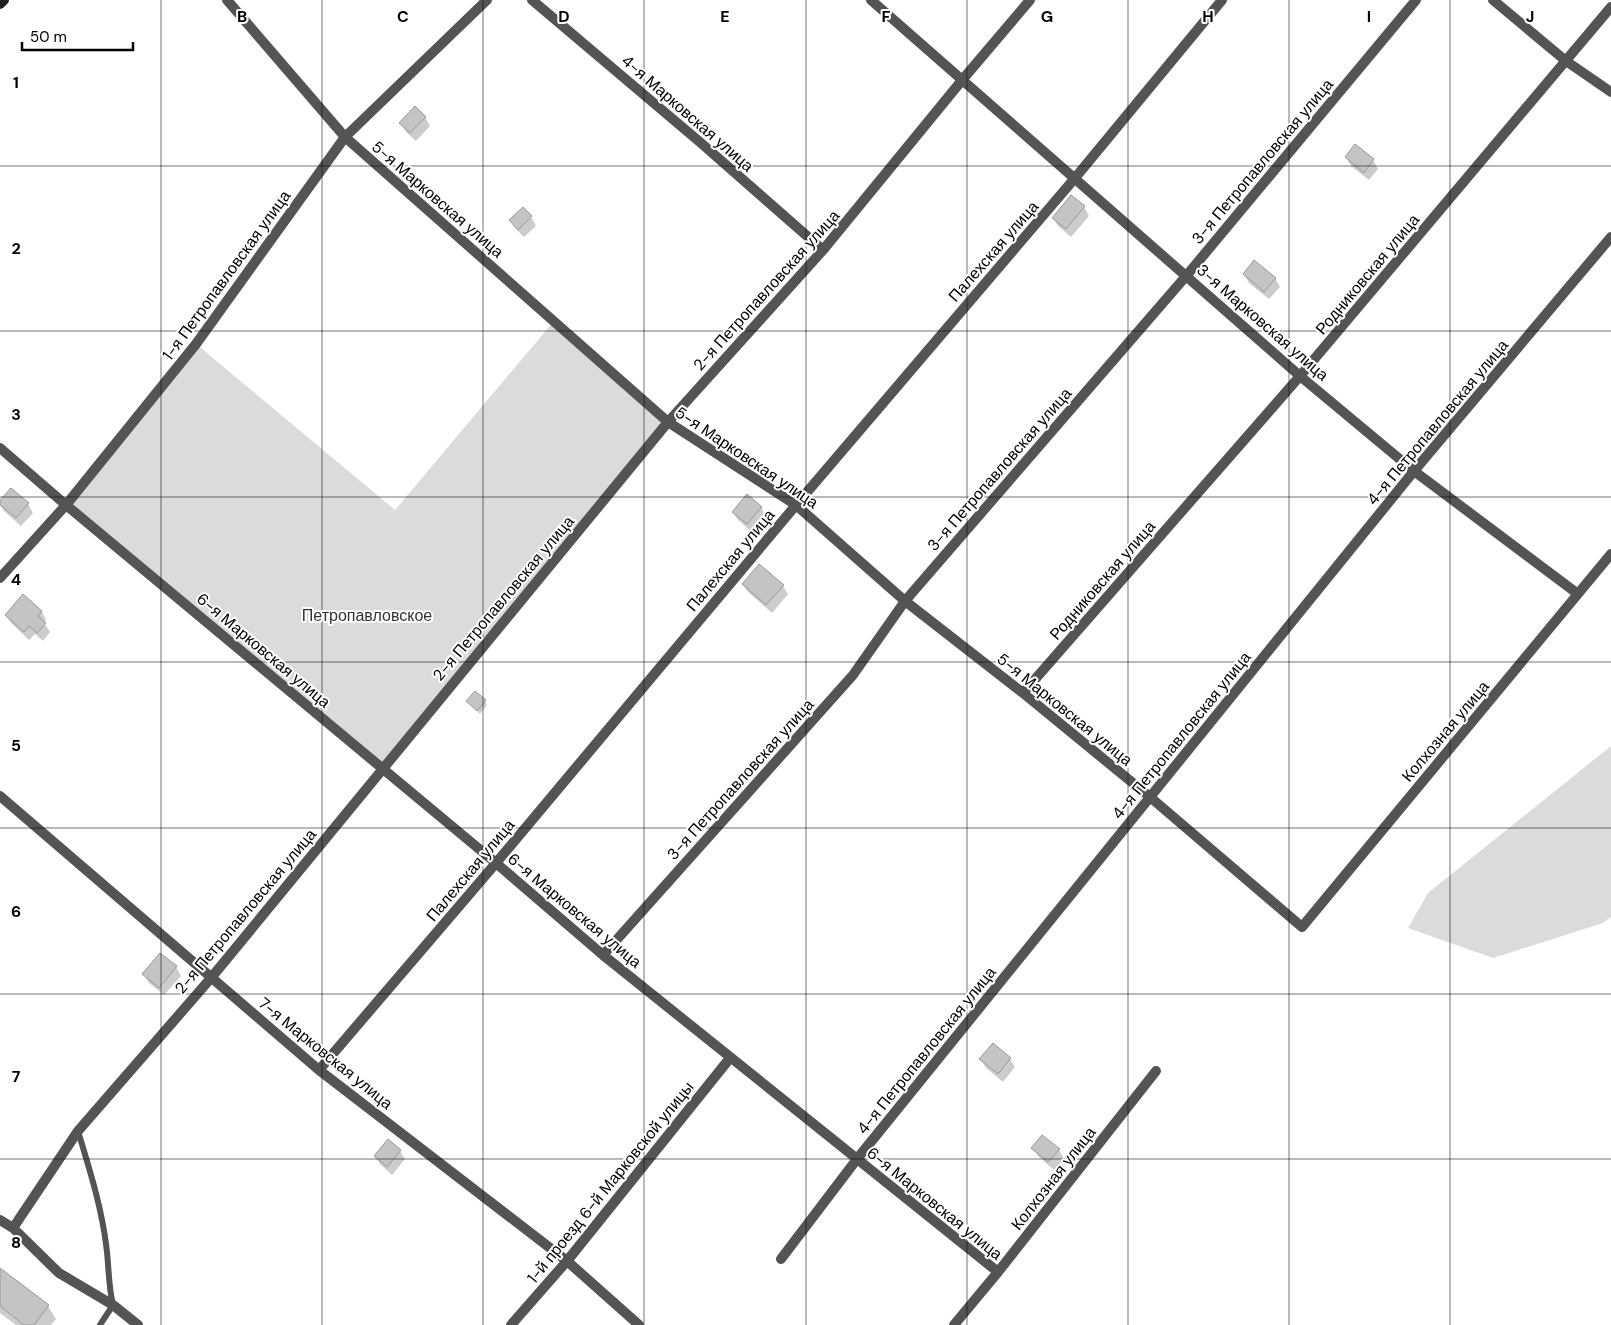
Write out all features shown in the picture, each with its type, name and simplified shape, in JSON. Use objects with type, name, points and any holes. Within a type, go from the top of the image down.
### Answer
[{"type":"main road","points":[[0,4],[4,0]]},
{"type":"street","name":"5-я Марковская улица","points":[[227,0],[345,138],[668,422],[796,505],[905,601],[1023,693],[1150,797],[1302,927]]},
{"type":"street","name":"1-я Петропавловская улица","points":[[0,578],[66,505],[196,344],[345,138],[487,0]]},
{"type":"street","name":"4-я Марковская улица","points":[[532,0],[701,143],[823,250]]},
{"type":"street","name":"3-я Марковская улица","points":[[870,0],[1187,275],[1300,376],[1414,471],[1578,594]]},
{"type":"street","name":"2-я Петропавловская улица","points":[[13,1228],[78,1131],[211,978],[668,422],[823,250],[962,79],[1030,0]]},
{"type":"street","name":"Палехская улица","points":[[319,1070],[1075,178],[1222,0]]},
{"type":"street","name":"3-я Петропавловская улица","points":[[603,955],[853,676],[905,601],[1187,275],[1416,0]]},
{"type":"street","points":[[1493,0],[1566,61],[1611,92]]},
{"type":"street","name":"Родниковская улица","points":[[1023,693],[1300,376],[1611,7]]},
{"type":"street","name":"4-я Петропавловская улица","points":[[781,1258],[857,1159],[1414,471],[1611,237]]},
{"type":"street","name":"6-я Марковская улица","points":[[0,448],[496,862],[603,955],[998,1272]]},
{"type":"street","name":"Колхозная улица","points":[[1302,927],[1611,554]]},
{"type":"street","name":"7-я Марковская улица","points":[[0,796],[319,1070],[567,1261],[639,1325]]},
{"type":"street","name":"1-й проезд 6-й Марковской улицы","points":[[511,1325],[567,1261],[730,1058]]},
{"type":"street","name":"Колхозная улица","points":[[954,1325],[1156,1071]]},
{"type":"street","points":[[0,1220],[13,1228],[58,1273],[113,1305],[138,1325]]},
{"type":"lane","points":[[78,1131],[95,1190],[106,1243],[109,1290],[113,1305],[100,1325]]},
{"type":"green space","name":"Петропавловское","points":[[554,321],[668,422],[382,768],[66,505],[196,344],[395,510]]},
{"type":"green space","points":[[1611,746],[1611,917],[1603,923],[1493,958],[1408,928],[1428,893]]},
{"type":"building","points":[[415,106],[426,117],[410,133],[399,123]]},
{"type":"building","points":[[1355,144],[1374,159],[1364,173],[1345,157]]},
{"type":"building","points":[[1071,195],[1085,206],[1066,229],[1052,218]]},
{"type":"building","points":[[523,207],[532,216],[518,230],[509,220]]},
{"type":"building","points":[[1254,260],[1276,278],[1264,292],[1243,274]]},
{"type":"building","points":[[11,488],[29,503],[16,518],[0,505],[0,500]]},
{"type":"building","points":[[747,494],[762,507],[747,524],[732,512]]},
{"type":"building","points":[[759,564],[784,585],[766,605],[742,584]]},
{"type":"building","points":[[23,594],[42,611],[38,616],[46,623],[37,633],[29,626],[24,632],[5,615]]},
{"type":"building","points":[[475,691],[486,700],[477,711],[466,701]]},
{"type":"building","points":[[160,953],[177,966],[159,988],[142,974]]},
{"type":"building","points":[[993,1043],[1011,1058],[998,1074],[979,1059]]},
{"type":"building","points":[[1042,1135],[1060,1149],[1048,1162],[1031,1148]]},
{"type":"building","points":[[388,1139],[401,1150],[387,1167],[374,1156]]},
{"type":"building","points":[[0,1268],[49,1305],[34,1325],[24,1325],[0,1306]]}]
